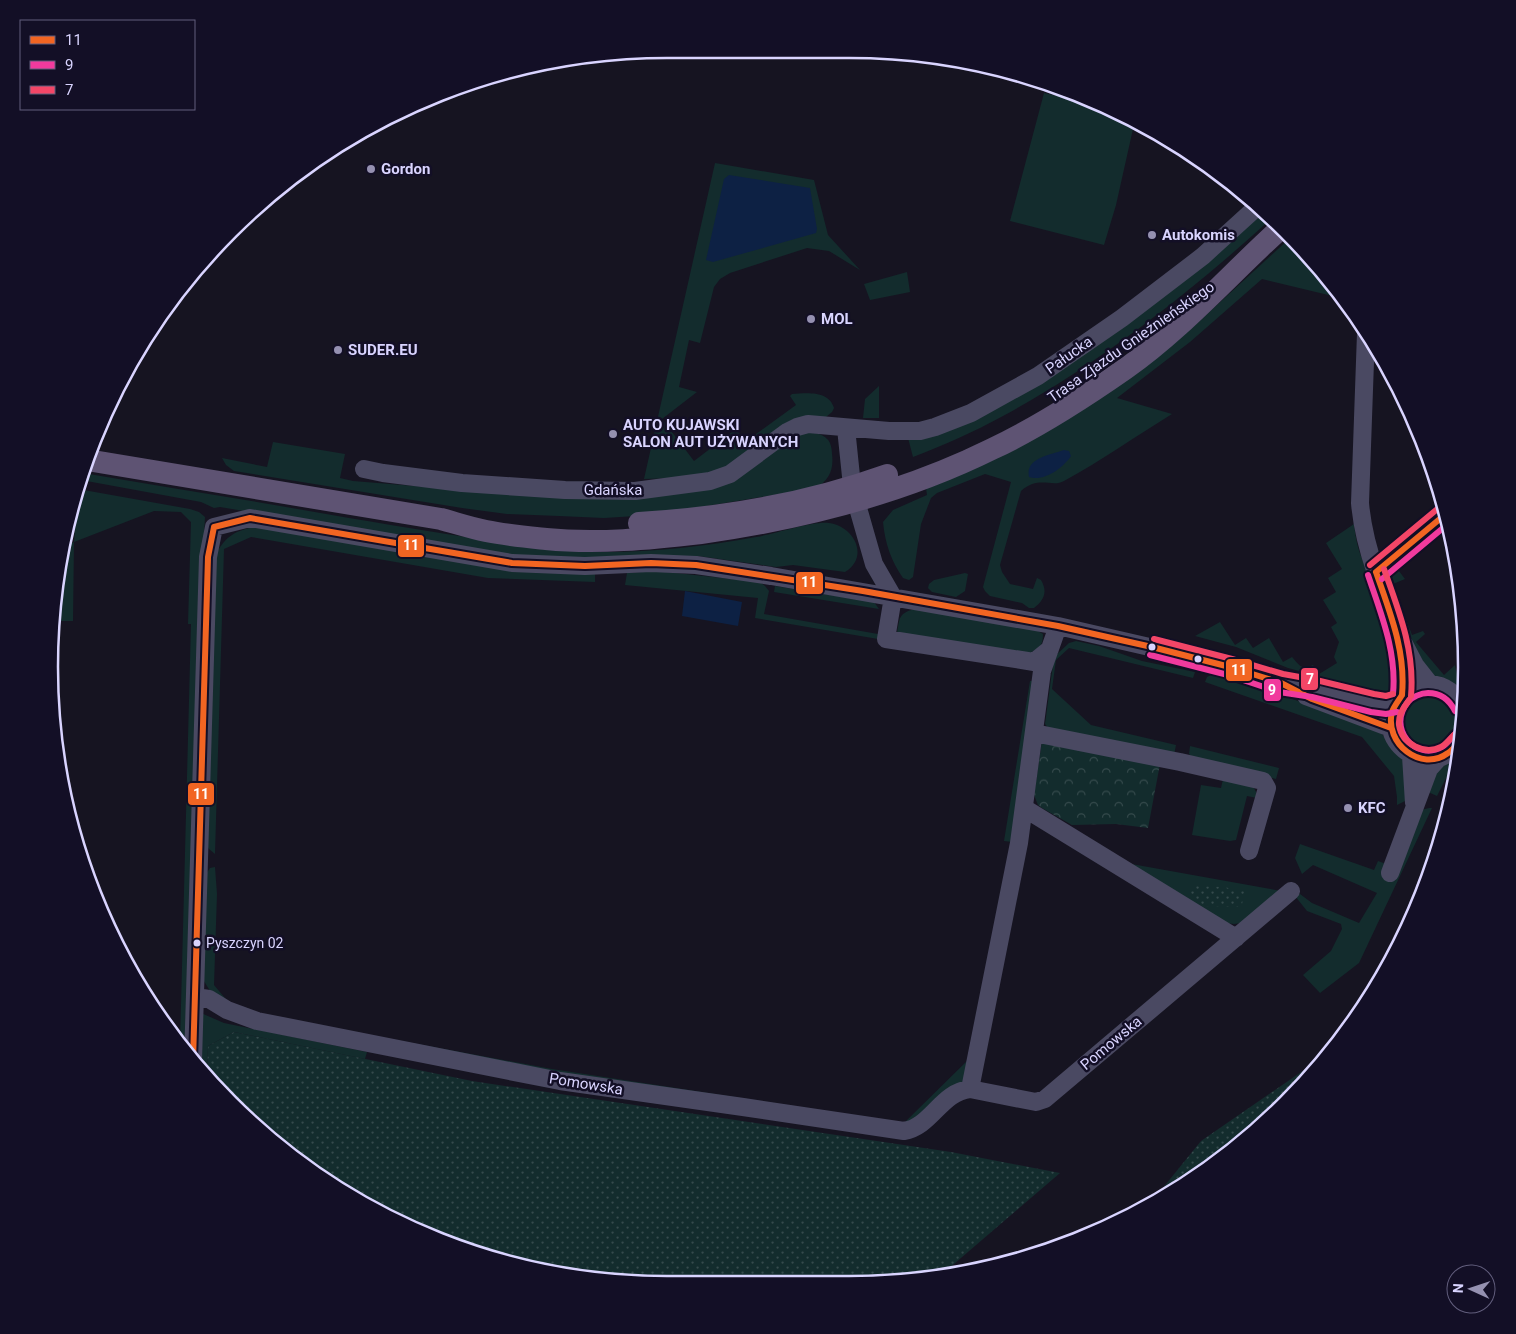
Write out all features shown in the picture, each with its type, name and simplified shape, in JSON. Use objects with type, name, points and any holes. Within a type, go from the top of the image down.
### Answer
[{"type":"main road","name":"Trasa Zjazdu Gnieźnieńskiego","points":[[854,494],[956,466],[1059,413],[1126,368],[1174,330],[1276,232]]},
{"type":"main road","points":[[94,461],[441,519],[486,531],[540,538],[609,541],[678,536],[774,522],[854,494]]},
{"type":"street","name":"Pałucka","points":[[846,428],[920,431],[971,413],[1038,376],[1122,318],[1203,256],[1253,211]]},
{"type":"street","points":[[1366,344],[1360,503],[1362,527],[1396,628],[1415,666],[1430,684]]},
{"type":"street","name":"Gdańska","points":[[364,468],[383,473],[462,483],[565,490],[635,491],[710,482],[730,474],[787,432],[797,427],[808,424],[846,428]]},
{"type":"street","points":[[846,428],[854,494],[874,564],[893,596],[886,639],[1034,662],[1050,650]]},
{"type":"street","points":[[193,1050],[208,557],[214,527],[250,518],[512,563],[585,566],[651,563],[696,565],[893,596],[1058,626],[1206,660],[1281,683],[1314,688],[1372,703],[1398,699],[1415,687],[1430,684],[1457,692]]},
{"type":"street","points":[[1376,572],[1440,519]]},
{"type":"street","points":[[970,1089],[1018,843],[1042,672],[1058,626]]},
{"type":"street","points":[[1396,628],[1403,670],[1398,699],[1391,715],[1391,728],[1398,744],[1411,756],[1424,760],[1449,756]]},
{"type":"street","points":[[1281,683],[1312,699],[1391,728]]},
{"type":"street","points":[[1034,733],[1180,762],[1263,781],[1267,788],[1249,851]]},
{"type":"street","points":[[1411,756],[1414,808]]},
{"type":"street","points":[[1390,873],[1430,769],[1449,756]]},
{"type":"street","points":[[1024,808],[1236,938]]},
{"type":"street","name":"Pomowska","points":[[195,997],[210,999],[227,1010],[256,1021],[560,1081],[743,1106],[904,1131],[916,1128],[952,1095],[961,1090],[970,1089],[1041,1101],[1291,891]]},
{"type":"green space","points":[[1044,93],[1082,104],[1133,128],[1116,205],[1104,245],[1010,221]]},
{"type":"green space","points":[[715,163],[814,180],[828,235],[860,270],[829,251],[807,248],[730,273],[720,279],[714,287],[700,343],[689,340],[679,387],[697,392],[662,419],[694,461],[736,429],[745,442],[796,405],[790,396],[792,394],[810,393],[822,395],[831,402],[834,408],[826,417],[728,467],[704,477],[644,479]]},
{"type":"green space","points":[[1257,215],[1266,223],[1177,299],[1074,374],[1003,416],[959,438],[913,457],[908,438],[949,428]]},
{"type":"green space","points":[[1286,242],[1333,296],[1262,279],[1190,342],[1117,398],[1172,414],[1064,481],[1034,484],[1021,491],[1000,565],[1010,584],[1033,589],[1037,578],[1041,580],[1044,596],[1034,608],[1029,608],[1022,603],[990,596],[983,587],[1011,482],[985,474],[937,493],[931,498],[921,524],[913,577],[909,580],[903,578],[892,558],[884,530],[883,522],[893,510],[927,495],[926,488],[1193,327]]},
{"type":"green space","points":[[907,272],[910,292],[870,300],[864,284]]},
{"type":"green space","points":[[879,386],[879,418],[863,418],[865,399]]},
{"type":"green space","points":[[808,432],[825,437],[832,450],[830,474],[816,488],[652,515],[604,518],[507,514],[462,508],[234,471],[226,465],[222,458],[267,467],[273,442],[345,454],[340,478],[353,481],[501,493],[707,489],[795,435]]},
{"type":"green space","points":[[89,474],[449,534],[584,551],[642,551],[700,546],[756,537],[803,526],[829,523],[838,525],[846,530],[856,543],[858,551],[853,566],[845,572],[793,565],[776,567],[698,556],[579,559],[504,555],[220,507],[214,508],[201,502],[87,481]]},
{"type":"green space","points":[[84,490],[190,509],[199,512],[205,517],[199,624],[187,1043],[180,1034],[191,624],[188,624],[191,522],[181,512],[154,511],[74,542],[76,519]]},
{"type":"green space","points":[[1354,524],[1358,547],[1385,619],[1395,659],[1395,675],[1391,688],[1388,691],[1378,695],[1362,695],[1364,688],[1288,668],[1236,647],[1195,636],[1220,622],[1235,645],[1246,638],[1253,648],[1269,638],[1283,662],[1292,657],[1303,667],[1313,665],[1319,674],[1337,663],[1334,657],[1339,642],[1331,627],[1337,623],[1323,600],[1336,592],[1328,578],[1342,569],[1326,543]]},
{"type":"green space","points":[[1442,526],[1442,528],[1396,567],[1405,579],[1393,584],[1412,635],[1423,631],[1425,634],[1416,642],[1444,675],[1455,665],[1458,685],[1431,675],[1409,639],[1388,582],[1394,566]]},
{"type":"green space","points":[[253,527],[595,574],[595,582],[488,578],[251,537],[224,549],[215,854],[206,844],[215,555],[230,536]]},
{"type":"green space","points":[[74,542],[73,621],[60,621],[63,587],[70,544]]},
{"type":"green space","points":[[657,571],[760,582],[769,591],[764,614],[878,634],[878,639],[755,618],[758,598],[625,585],[627,573]]},
{"type":"green space","points":[[965,573],[968,574],[965,591],[956,597],[932,592],[928,588],[929,584],[934,580]]},
{"type":"green space","points":[[775,586],[874,602],[879,609],[774,592]]},
{"type":"green space","points":[[914,609],[1038,631],[1043,634],[1042,641],[1038,648],[1029,653],[897,633],[902,615]]},
{"type":"green space","points":[[1076,641],[1099,646],[1142,661],[1195,672],[1193,678],[1069,648],[1056,660],[1052,689],[1091,725],[1176,745],[1174,755],[1049,729],[1045,724],[1054,657],[1069,643]]},
{"type":"green space","points":[[1213,674],[1220,674],[1376,728],[1405,762],[1407,800],[1397,805],[1394,776],[1362,737],[1205,682],[1207,677]]},
{"type":"green space","points":[[1030,681],[1035,681],[1012,842],[1004,841]]},
{"type":"green space","points":[[1422,693],[1439,695],[1449,701],[1455,711],[1454,734],[1449,743],[1434,751],[1422,751],[1407,743],[1399,728],[1399,716],[1407,701]]},
{"type":"green space","points":[[1042,741],[1160,764],[1148,828],[1116,824],[1072,825],[1038,805],[1034,795]]},
{"type":"green space","points":[[1190,746],[1279,768],[1276,779],[1264,776],[1265,773],[1193,758],[1189,754]]},
{"type":"green space","points":[[1449,761],[1451,762],[1448,777],[1446,778],[1437,796],[1428,792],[1434,773]]},
{"type":"green space","points":[[1223,779],[1253,786],[1256,792],[1257,798],[1247,796],[1236,840],[1230,841],[1192,835],[1201,785],[1221,788]]},
{"type":"green space","points":[[1432,808],[1359,963],[1320,993],[1303,975],[1331,951],[1342,929],[1341,924],[1307,911],[1295,896],[1300,894],[1312,903],[1359,923],[1377,893],[1313,865],[1302,874],[1295,858],[1300,844],[1374,870],[1378,861],[1389,865],[1421,810]]},
{"type":"green space","points":[[1126,863],[1281,891],[1241,923],[1226,923]]},
{"type":"green space","points":[[215,867],[217,894],[214,985],[235,1010],[552,1069],[904,1123],[968,1060],[963,1083],[948,1091],[914,1124],[904,1127],[532,1072],[235,1013],[217,1002],[202,978],[206,874],[210,868]]},
{"type":"green space","points":[[1195,886],[1223,887],[1245,891],[1242,904],[1237,907],[1202,906],[1191,899],[1191,891]]},
{"type":"green space","points":[[201,1013],[224,1023],[367,1052],[365,1059],[234,1032],[208,1046],[207,1067],[199,1058]]},
{"type":"green space","points":[[234,1032],[472,1081],[951,1152],[1060,1173],[949,1268],[889,1275],[849,1276],[667,1276],[587,1271],[509,1256],[471,1244],[397,1214],[362,1195],[296,1151],[236,1098],[207,1067],[208,1046]]},
{"type":"green space","points":[[1309,1066],[1280,1098],[1220,1151],[1160,1191],[1201,1141]]},
{"type":"water","points":[[729,175],[810,188],[817,229],[816,233],[713,262],[706,260],[724,179]]},
{"type":"water","points":[[1064,450],[1069,451],[1071,456],[1053,473],[1041,478],[1029,477],[1031,465],[1035,461]]},
{"type":"water","points":[[685,591],[742,602],[738,626],[682,616]]},
{"type":"transit line","name":"7","points":[[1370,565],[1438,509]]},
{"type":"transit line","name":"11","points":[[214,527],[250,518],[512,563],[585,566],[651,563],[696,565],[863,591],[1058,626],[1230,667],[1281,683],[1312,699],[1391,728]]},
{"type":"transit line","name":"11","points":[[1376,572],[1440,519]]},
{"type":"transit line","name":"11","points":[[193,1050],[208,557],[214,527]]},
{"type":"transit line","name":"9","points":[[1382,579],[1442,528]]},
{"type":"transit line","name":"7","points":[[1384,569],[1405,631],[1411,663],[1411,696]]},
{"type":"transit line","name":"11","points":[[1376,572],[1396,632],[1402,663],[1402,695]]},
{"type":"transit line","name":"9","points":[[1368,575],[1387,633],[1393,663],[1393,694]]},
{"type":"transit line","name":"7","points":[[1154,639],[1283,674],[1374,694],[1386,696],[1393,694]]},
{"type":"transit line","name":"9","points":[[1150,655],[1228,675],[1279,692],[1312,697],[1371,712],[1386,714],[1397,712]]},
{"type":"transit line","name":"9","points":[[1454,735],[1442,747],[1423,750],[1407,740],[1402,732],[1400,722],[1402,712],[1408,702],[1422,694],[1433,693],[1441,696],[1448,701],[1455,711]]},
{"type":"transit line","name":"11","points":[[1402,695],[1392,712],[1391,723],[1399,744],[1416,757],[1427,759],[1438,758],[1453,749]]},
{"type":"transit line","name":"7","points":[[1409,700],[1399,718],[1401,732],[1409,743],[1421,749],[1435,749],[1443,746],[1454,735]]},
{"type":"place","name":"Gordon","points":[[371,169]]},
{"type":"place","name":"Autokomis","points":[[1152,235]]},
{"type":"place","name":"MOL","points":[[811,319]]},
{"type":"place","name":"SUDER.EU","points":[[338,350]]},
{"type":"place","name":"AUTO KUJAWSKI SALON AUT UŻYWANYCH","points":[[613,434]]},
{"type":"place","name":"KFC","points":[[1348,808]]},
{"type":"place","name":"Pyszczyn 02","points":[[197,943]]}]
